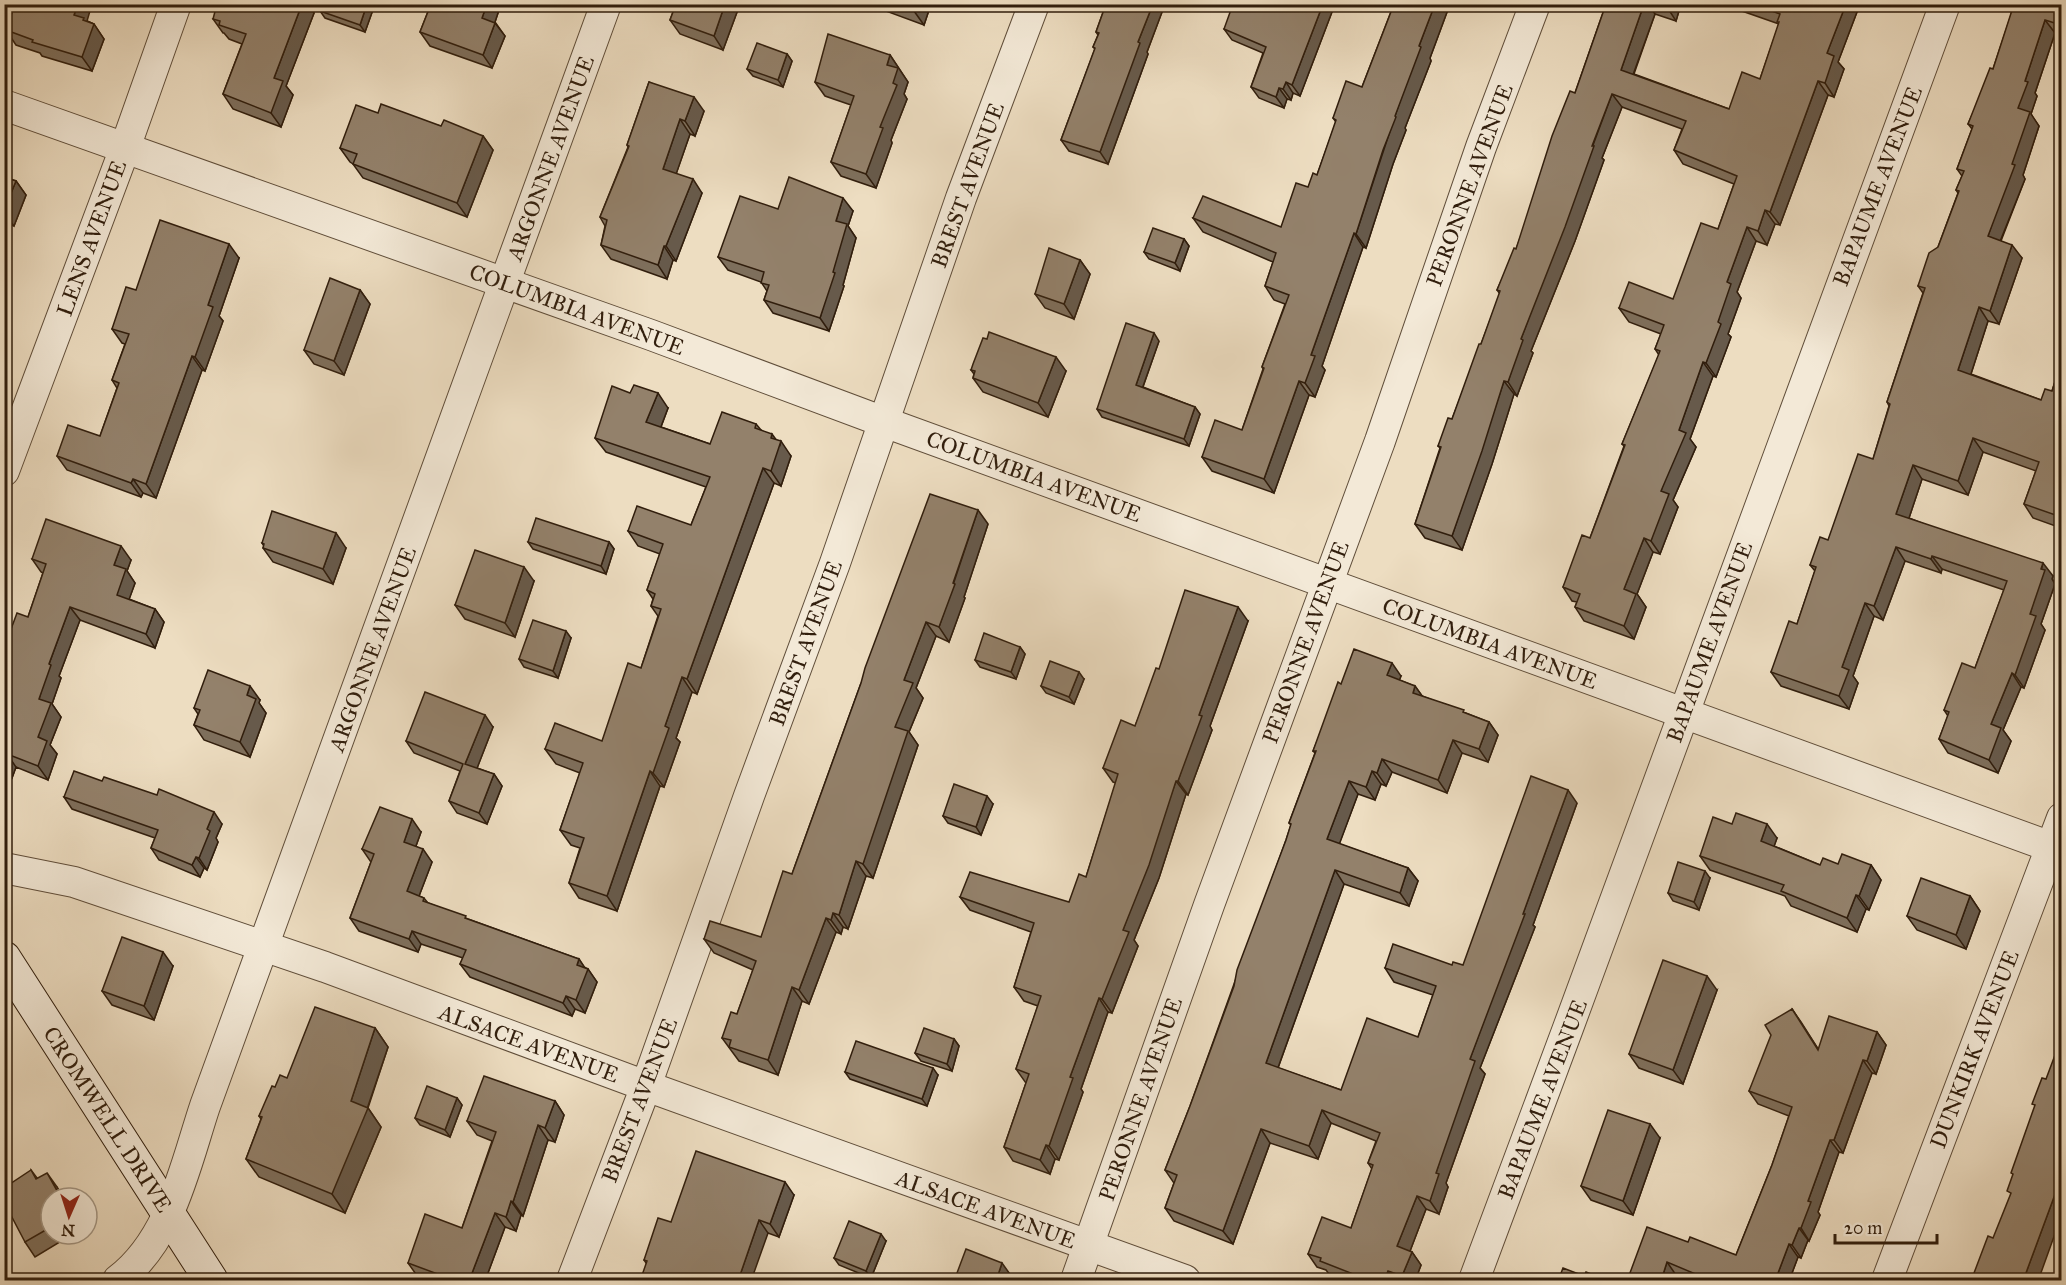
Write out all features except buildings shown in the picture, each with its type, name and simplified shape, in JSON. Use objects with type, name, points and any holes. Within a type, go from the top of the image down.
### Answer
[{"type":"street","name":"LENS AVENUE","points":[[4,471],[125,148],[176,4]]},
{"type":"street","name":"ARGONNE AVENUE","points":[[118,1281],[154,1244],[169,1214],[205,1106],[606,4]]},
{"type":"street","name":"BREST AVENUE","points":[[572,1281],[646,1086],[884,422],[961,198],[1034,4]]},
{"type":"street","name":"PERONNE AVENUE","points":[[1076,1281],[1209,905],[1380,441],[1481,147],[1535,4]]},
{"type":"street","name":"BAPAUME AVENUE","points":[[1474,1281],[1945,4]]},
{"type":"street","name":"COLUMBIA AVENUE","points":[[4,105],[662,339],[2056,849]]},
{"type":"street","name":"DUNKIRK AVENUE","points":[[1887,1281],[2056,849],[2061,818]]},
{"type":"street","name":"ALSACE AVENUE","points":[[4,868],[74,882],[325,967],[1185,1281]]},
{"type":"street","name":"CROMWELL DRIVE","points":[[4,958],[211,1281]]}]
